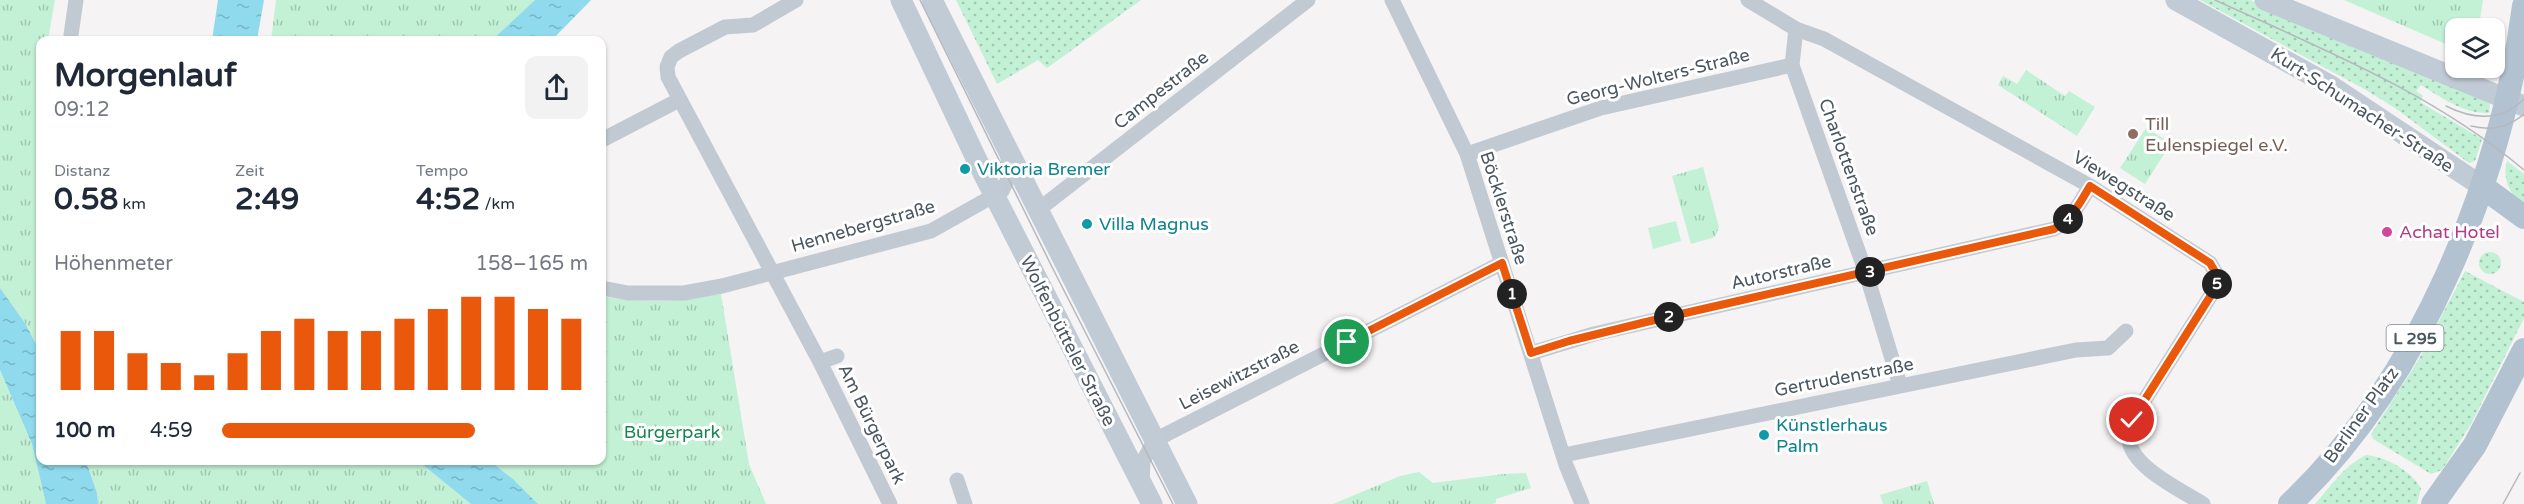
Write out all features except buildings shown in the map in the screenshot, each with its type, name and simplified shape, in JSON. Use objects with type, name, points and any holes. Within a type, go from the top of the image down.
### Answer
[{"type":"main road","name":"Wolfenbütteler Straße","points":[[901,0],[995,196],[1152,504]]},
{"type":"main road","name":"Wolfenbütteler Straße","points":[[932,0],[1187,504]]},
{"type":"main road","name":"Kurt-Schumacher-Straße","points":[[2176,0],[2331,86],[2483,187]]},
{"type":"main road","points":[[2265,0],[2516,102]]},
{"type":"main road","name":"L 295","points":[[2483,187],[2516,102],[2524,6]]},
{"type":"main road","points":[[2483,187],[2524,217]]},
{"type":"main road","name":"Berliner Platz","points":[[2290,504],[2344,444],[2381,392],[2426,318],[2470,223],[2483,187]]},
{"type":"main road","points":[[2433,504],[2475,445],[2524,350]]},
{"type":"street","points":[[71,35],[76,0]]},
{"type":"street","points":[[771,273],[679,100],[668,76],[667,67],[671,57],[725,27],[753,26],[796,0]]},
{"type":"street","name":"Campestraße","points":[[1038,210],[1308,0]]},
{"type":"street","name":"Böcklerstraße","points":[[1392,0],[1467,154],[1564,455],[1582,504]]},
{"type":"street","name":"Viewegstraße","points":[[1748,0],[1796,29],[1824,39],[2090,186],[2210,263],[2217,275],[2213,292],[2138,409],[2129,431],[2132,450],[2142,464],[2203,504]]},
{"type":"street","points":[[1792,65],[1796,29]]},
{"type":"street","name":"Georg-Wolters-Straße","points":[[1467,154],[1601,108],[1792,65]]},
{"type":"street","name":"Charlottenstraße","points":[[1792,65],[1866,273],[1900,385]]},
{"type":"street","points":[[606,138],[679,100]]},
{"type":"street","points":[[995,196],[1002,191],[1008,178],[1008,154]]},
{"type":"street","name":"Autorstraße","points":[[1531,353],[1605,332],[2054,229],[2065,223],[2090,186]]},
{"type":"street","name":"Hennebergstraße","points":[[606,289],[628,293],[684,292],[722,286],[931,231],[995,196]]},
{"type":"street","name":"Leisewitzstraße","points":[[1155,440],[1502,263]]},
{"type":"street","name":"Am Bürgerpark","points":[[771,273],[820,362],[890,504]]},
{"type":"street","name":"Gertrudenstraße","points":[[1564,455],[2076,350],[2108,348],[2126,331]]},
{"type":"street","name":"Am Bürgerpark","points":[[820,362],[837,356]]},
{"type":"street","points":[[1142,485],[1143,461],[1146,451],[1155,440]]},
{"type":"street","points":[[957,480],[965,504]]},
{"type":"green space","points":[[0,0],[55,0],[49,36],[36,36],[36,344],[25,323],[0,288]]},
{"type":"green space","points":[[276,0],[535,0],[496,36],[272,36]]},
{"type":"green space","points":[[956,0],[1141,0],[1047,68],[1038,60],[997,84]]},
{"type":"green space","points":[[2200,0],[2250,0],[2490,103],[2489,113],[2480,113],[2462,108],[2421,85],[2416,91],[2423,96],[2420,102],[2482,139],[2475,161],[2469,163],[2395,108],[2366,90]]},
{"type":"green space","points":[[2344,0],[2483,0],[2480,18],[2445,18],[2445,44]]},
{"type":"green space","points":[[2026,70],[2065,96],[2069,91],[2095,107],[2077,136],[1998,85],[2003,76],[2017,84]]},
{"type":"green space","points":[[2146,128],[2171,143],[2145,184],[2120,168]]},
{"type":"green space","points":[[2507,161],[2524,174],[2524,206],[2508,186]]},
{"type":"green space","points":[[1703,167],[1719,227],[1715,237],[1691,244],[1672,176]]},
{"type":"green space","points":[[1676,221],[1681,241],[1653,249],[1648,228]]},
{"type":"green space","points":[[2490,252],[2498,255],[2501,263],[2498,271],[2490,274],[2482,271],[2479,263],[2482,255]]},
{"type":"green space","points":[[2465,271],[2524,302],[2524,318],[2471,424],[2442,470],[2431,474],[2373,439],[2371,434],[2419,359]]},
{"type":"green space","name":"Bürgerpark","points":[[721,294],[749,464],[766,504],[538,504],[495,465],[606,465],[606,297],[661,301]]},
{"type":"green space","points":[[0,370],[32,444],[46,504],[0,504]]},
{"type":"green space","points":[[2366,455],[2389,462],[2411,476],[2421,488],[2417,504],[2315,504],[2344,471]]},
{"type":"green space","points":[[87,465],[423,465],[471,504],[98,504],[97,493]]},
{"type":"green space","points":[[1419,472],[1433,483],[1526,473],[1531,488],[1496,499],[1496,503],[1493,504],[1333,504],[1400,476]]},
{"type":"green space","points":[[1927,481],[1934,504],[1883,504],[1880,495]]},
{"type":"water","points":[[218,0],[264,0],[258,36],[213,36]]},
{"type":"water","points":[[535,0],[591,0],[556,36],[496,36]]},
{"type":"water","points":[[0,288],[25,323],[36,344],[36,461],[32,444],[0,370]]},
{"type":"water","points":[[37,465],[87,465],[97,493],[98,504],[46,504]]},
{"type":"water","points":[[423,465],[495,465],[538,504],[471,504]]},
{"type":"tram line","points":[[920,0],[1052,267],[1173,504]]},
{"type":"tram line","points":[[2215,0],[2376,74],[2452,118],[2524,170]]},
{"type":"tram line","points":[[2446,106],[2467,114],[2487,116],[2506,112],[2524,99]]},
{"type":"tram line","points":[[2471,126],[2499,127],[2524,114]]},
{"type":"tram line","points":[[2503,504],[2520,473]]},
{"type":"place","name":"Till Eulenspiegel e.V.","points":[[2133,134]]},
{"type":"place","name":"Viktoria Bremer","points":[[965,169]]},
{"type":"place","name":"Villa Magnus","points":[[1087,224]]},
{"type":"place","name":"Achat Hotel","points":[[2387,232]]},
{"type":"place","name":"Künstlerhaus Palm","points":[[1764,435]]},
{"type":"route","points":[[1347,342],[1502,263],[1531,353],[1646,322],[2054,229],[2065,223],[2090,186],[2210,263],[2217,275],[2217,283],[2213,292],[2132,420]]}]
